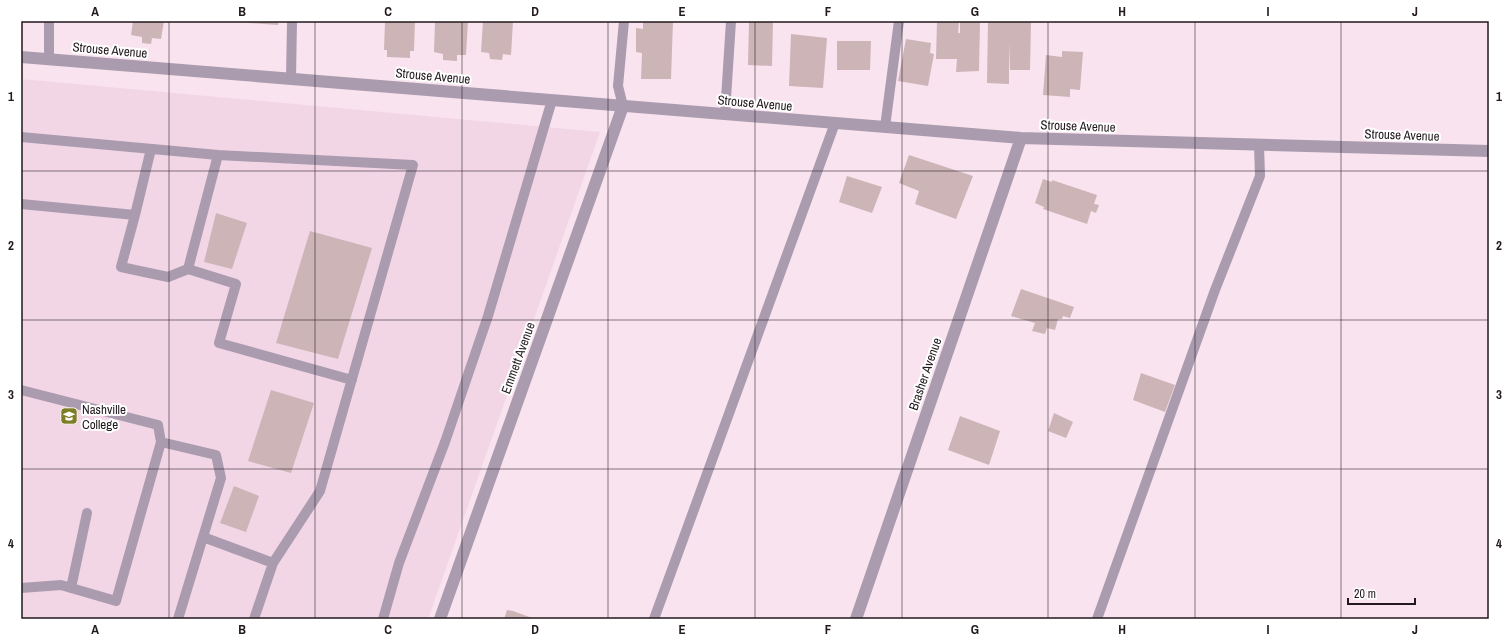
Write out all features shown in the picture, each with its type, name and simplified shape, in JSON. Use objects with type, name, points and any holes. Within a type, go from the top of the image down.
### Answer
[{"type":"street","name":"Strouse Avenue","points":[[21,57],[1021,138],[1489,151]]},
{"type":"street","name":"Emmett Avenue","points":[[440,619],[623,106]]},
{"type":"street","name":"Brasher Avenue","points":[[856,619],[1021,138]]},
{"type":"lane","points":[[49,21],[49,60]]},
{"type":"lane","points":[[291,79],[292,21]]},
{"type":"lane","points":[[623,106],[618,86],[624,21]]},
{"type":"lane","points":[[725,114],[731,21]]},
{"type":"lane","points":[[885,127],[899,21]]},
{"type":"lane","points":[[383,619],[400,563],[445,442],[488,316],[552,100]]},
{"type":"lane","points":[[654,619],[835,123]]},
{"type":"lane","points":[[21,137],[218,155],[413,165],[320,490],[273,563],[254,619]]},
{"type":"lane","points":[[1097,619],[1215,290],[1260,176],[1259,144]]},
{"type":"lane","points":[[151,149],[121,267],[168,278],[188,269],[236,284],[219,343],[352,380]]},
{"type":"lane","points":[[188,269],[218,155]]},
{"type":"lane","points":[[21,204],[135,215]]},
{"type":"lane","points":[[21,390],[158,425],[161,442],[116,601],[61,586],[21,588]]},
{"type":"lane","points":[[161,442],[216,455],[221,478],[178,619]]},
{"type":"lane","points":[[71,588],[87,513]]},
{"type":"lane","points":[[203,537],[273,563]]},
{"type":"shaded area","points":[[21,79],[600,132],[428,619],[21,619]]},
{"type":"building","points":[[133,21],[164,21],[161,39],[152,38],[151,44],[142,43],[142,37],[131,35]]},
{"type":"building","points":[[235,21],[279,21],[278,25]]},
{"type":"building","points":[[385,21],[415,21],[414,51],[410,51],[410,58],[387,57],[387,50],[384,50]]},
{"type":"building","points":[[435,21],[468,21],[466,55],[457,55],[457,61],[443,60],[443,54],[434,52]]},
{"type":"building","points":[[483,21],[513,21],[511,55],[503,54],[502,60],[490,59],[489,53],[481,52]]},
{"type":"building","points":[[643,21],[673,21],[671,79],[641,79],[642,53],[636,52],[636,28],[643,29]]},
{"type":"building","points":[[749,21],[773,21],[772,66],[748,65]]},
{"type":"building","points":[[937,21],[959,21],[958,33],[960,33],[960,21],[980,21],[979,71],[956,72],[957,59],[936,59]]},
{"type":"building","points":[[988,21],[1031,21],[1030,70],[1010,70],[1009,43],[1009,84],[987,83]]},
{"type":"building","points":[[791,34],[827,38],[823,88],[789,86]]},
{"type":"building","points":[[906,39],[931,43],[930,53],[934,54],[928,86],[898,81]]},
{"type":"building","points":[[837,41],[871,41],[870,70],[837,70]]},
{"type":"building","points":[[1062,51],[1083,52],[1080,90],[1070,89],[1070,97],[1043,95],[1046,55],[1062,57]]},
{"type":"building","points":[[909,155],[973,176],[956,219],[915,204],[919,191],[899,183]]},
{"type":"building","points":[[847,176],[882,187],[872,213],[839,202]]},
{"type":"building","points":[[1043,179],[1052,182],[1052,180],[1097,195],[1094,204],[1099,205],[1096,213],[1091,211],[1087,224],[1043,209],[1044,207],[1035,203]]},
{"type":"building","points":[[216,213],[247,223],[232,269],[204,262]]},
{"type":"building","points":[[310,231],[372,248],[338,359],[276,343]]},
{"type":"building","points":[[1021,289],[1074,307],[1070,318],[1063,316],[1062,319],[1058,319],[1055,330],[1047,328],[1045,334],[1032,331],[1035,323],[1011,316]]},
{"type":"building","points":[[1141,373],[1175,385],[1165,412],[1133,400]]},
{"type":"building","points":[[271,390],[314,403],[291,473],[248,461]]},
{"type":"building","points":[[1054,413],[1073,422],[1066,438],[1048,431]]},
{"type":"building","points":[[960,416],[1000,431],[989,465],[948,450]]},
{"type":"building","points":[[234,486],[259,496],[246,532],[220,523]]},
{"type":"building","points":[[507,610],[513,611],[535,619],[504,619]]},
{"type":"place","name":"Nashville College","points":[[69,416]]}]
